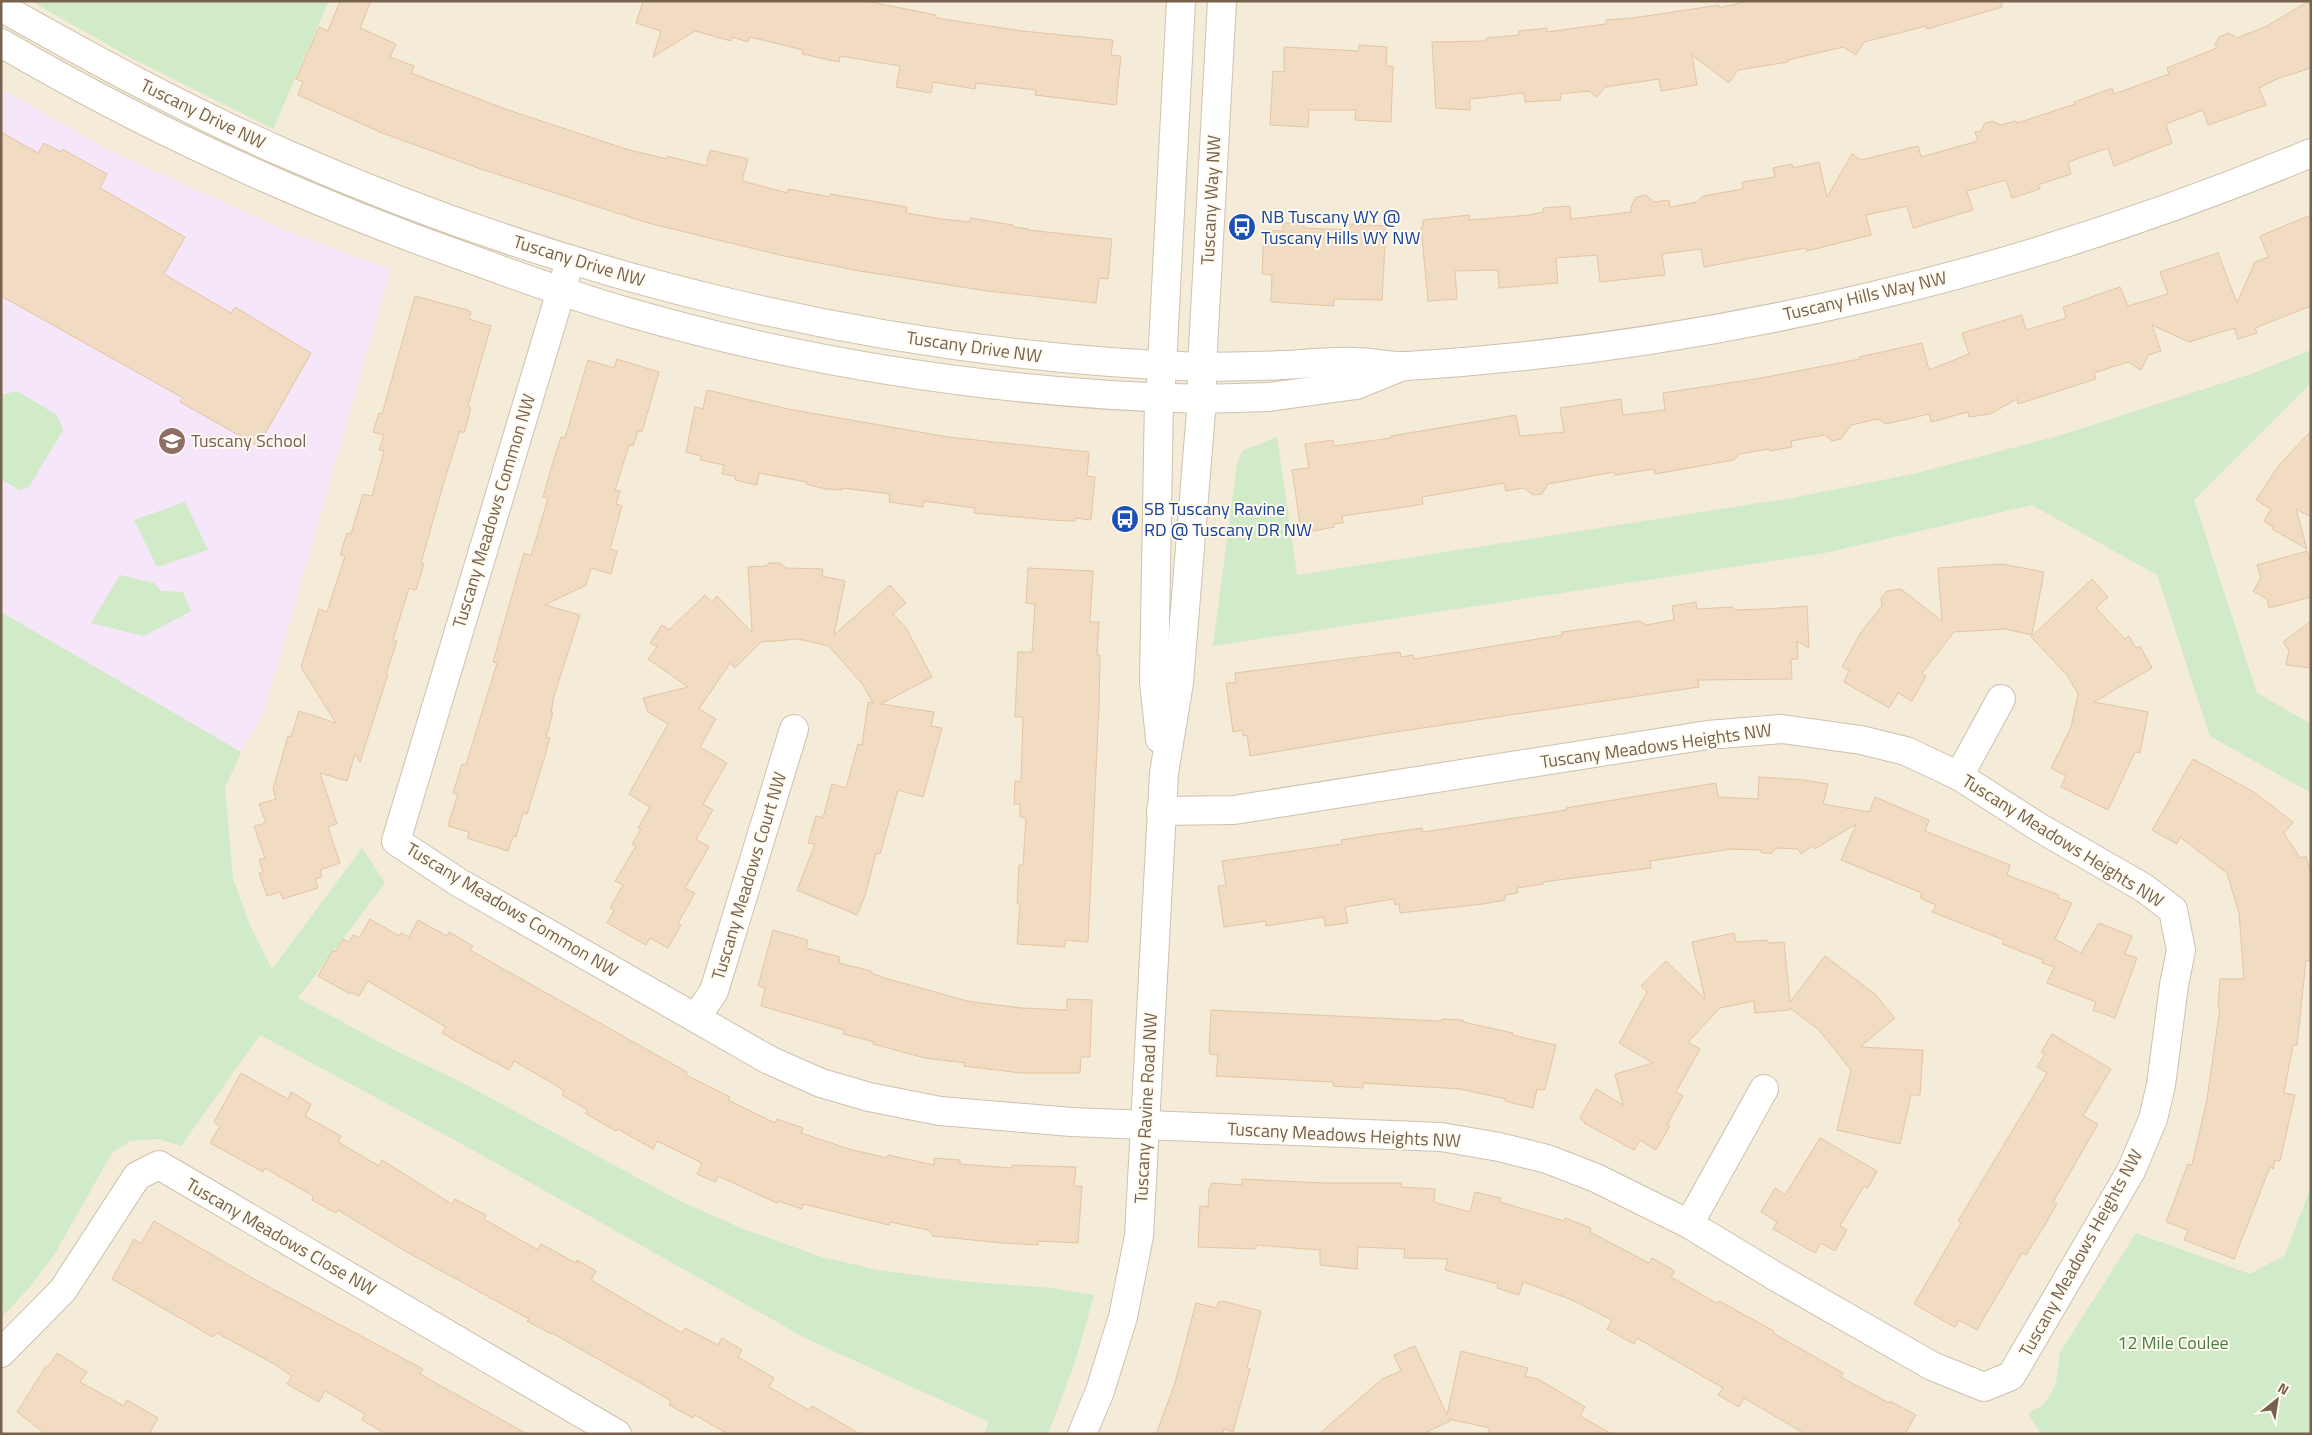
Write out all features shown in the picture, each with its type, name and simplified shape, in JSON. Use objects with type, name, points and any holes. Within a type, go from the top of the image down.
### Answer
[{"type":"street","points":[[1160,398],[1181,1]]},
{"type":"street","name":"Tuscany Way NW","points":[[1202,399],[1202,367],[1222,1]]},
{"type":"street","name":"Tuscany Drive NW","points":[[1,7],[187,108],[283,153],[377,192],[473,228],[570,261],[666,288],[862,330],[1038,356],[1162,366],[1202,367]]},
{"type":"street","name":"Tuscany Drive NW","points":[[1,43],[116,107],[264,178],[412,239],[560,292],[708,333],[858,364],[943,378],[1028,388],[1160,398],[1202,399]]},
{"type":"street","name":"Tuscany Hills Way NW","points":[[1202,367],[1355,362],[1403,366],[1504,358],[1605,346],[1706,330],[1806,311],[2004,262],[2093,235],[2190,201],[2311,154]]},
{"type":"street","name":"Tuscany Meadows Common NW","points":[[570,261],[396,841],[458,882],[769,1060],[821,1084],[869,1098],[940,1111],[1072,1122],[1145,1125]]},
{"type":"street","name":"Tuscany Hills Way NW","points":[[1202,399],[1269,397],[1356,385],[1403,366]]},
{"type":"street","name":"Tuscany Ravine Road NW","points":[[1160,398],[1154,681],[1164,773]]},
{"type":"street","name":"Tuscany Ravine Road NW","points":[[1082,1434],[1106,1373],[1123,1317],[1139,1236],[1161,812],[1164,773],[1179,683],[1202,399]]},
{"type":"street","points":[[1959,776],[2001,699]]},
{"type":"street","name":"Tuscany Meadows Court NW","points":[[696,1018],[714,991],[794,729]]},
{"type":"street","name":"Tuscany Meadows Heights NW","points":[[1145,1125],[1441,1137],[1499,1147],[1547,1159],[1596,1178],[1689,1224],[1773,1275],[1932,1366],[1984,1388],[2012,1376],[2131,1171],[2153,1119],[2161,1085],[2174,985],[2181,950],[2174,910],[2144,888],[2040,828],[1959,776],[1906,750],[1861,740],[1782,729],[1708,735],[1234,810],[1161,812]]},
{"type":"street","points":[[1689,1224],[1764,1089]]},
{"type":"street","name":"Tuscany Meadows Close NW","points":[[1,1353],[63,1290],[137,1176],[159,1166],[617,1434]]},
{"type":"shaded area","points":[[1,1],[2311,1],[2311,1186],[2285,1255],[2250,1275],[2136,1233],[2060,1352],[2056,1383],[2049,1397],[2043,1405],[2029,1413],[2041,1434],[1,1434]]},
{"type":"shaded area","name":"Tuscany School","points":[[1,89],[109,150],[287,231],[391,269],[263,715],[241,752],[1,612]]},
{"type":"green space","points":[[31,1],[329,1],[273,129],[133,59]]},
{"type":"green space","points":[[2311,350],[2311,383],[2194,500],[2257,693],[2311,724],[2311,793],[2210,736],[2157,575],[2032,505],[1825,553],[1213,646],[1237,464],[1242,451],[1277,437],[1297,575],[1792,498],[1913,474],[2058,436],[2254,373]]},
{"type":"green space","points":[[17,391],[57,415],[63,430],[29,487],[19,490],[1,479],[1,395]]},
{"type":"green space","points":[[185,502],[208,550],[157,567],[134,520]]},
{"type":"green space","points":[[120,575],[154,583],[161,591],[183,592],[191,611],[144,636],[91,623]]},
{"type":"green space","points":[[1,612],[241,752],[225,788],[233,879],[250,925],[272,969],[362,848],[385,883],[298,998],[394,1050],[459,1081],[680,1201],[743,1229],[822,1257],[878,1270],[960,1281],[1052,1288],[1094,1295],[1075,1362],[1048,1434],[984,1434],[989,1422],[807,1339],[471,1149],[260,1035],[181,1146],[159,1139],[130,1141],[112,1153],[54,1255],[29,1288],[1,1318]]},
{"type":"green space","name":"12 Mile Coulee","points":[[2311,1186],[2311,1434],[2041,1434],[2028,1413],[2043,1405],[2049,1397],[2056,1383],[2060,1352],[2136,1233],[2250,1274],[2285,1255]]},
{"type":"building","points":[[340,1],[371,1],[360,28],[396,44],[390,57],[414,66],[411,73],[508,110],[626,149],[667,159],[667,156],[706,166],[710,150],[748,159],[742,181],[788,193],[788,189],[830,197],[830,194],[907,207],[906,213],[942,219],[970,222],[970,218],[1013,225],[1013,227],[1028,230],[1112,239],[1108,279],[1099,278],[1096,303],[987,291],[860,271],[784,256],[648,223],[478,168],[380,132],[298,95],[303,82],[296,79],[319,27],[328,31]]},
{"type":"building","points":[[643,1],[866,1],[936,15],[936,18],[1022,31],[1113,40],[1111,55],[1121,56],[1116,105],[1035,95],[1036,90],[976,83],[975,89],[933,82],[931,93],[896,87],[900,66],[840,56],[839,62],[802,54],[803,50],[750,37],[748,42],[732,37],[731,41],[695,31],[653,57],[661,31],[636,23]]},
{"type":"building","points":[[1748,1],[2001,1],[2002,7],[1927,29],[1926,26],[1864,42],[1856,55],[1843,47],[1788,60],[1788,62],[1738,70],[1729,83],[1692,55],[1697,85],[1661,91],[1659,79],[1605,87],[1597,97],[1589,91],[1560,94],[1561,100],[1525,102],[1524,93],[1470,99],[1470,110],[1436,108],[1432,42],[1486,41],[1486,38],[1519,35],[1519,31],[1547,28],[1547,32],[1606,24],[1606,20],[1633,18],[1719,5],[1719,8]]},
{"type":"building","points":[[2311,1],[2311,68],[2279,78],[2259,88],[2266,105],[2208,125],[2203,110],[2166,124],[2172,143],[2114,166],[2108,148],[2068,162],[2071,174],[2038,185],[2040,189],[2012,198],[2006,180],[1967,191],[1973,210],[1913,228],[1907,206],[1866,215],[1871,235],[1807,251],[1806,248],[1704,267],[1701,249],[1662,254],[1665,275],[1600,282],[1597,255],[1556,258],[1558,283],[1499,288],[1498,270],[1455,271],[1457,299],[1428,301],[1421,227],[1423,227],[1423,220],[1469,215],[1469,220],[1530,215],[1543,212],[1543,208],[1570,206],[1571,219],[1631,212],[1631,207],[1636,197],[1646,195],[1654,202],[1669,200],[1670,207],[1697,202],[1703,196],[1743,189],[1742,182],[1775,177],[1773,168],[1792,164],[1793,168],[1819,162],[1827,197],[1852,154],[1861,160],[1918,146],[1921,157],[1978,141],[1975,132],[1981,131],[1985,123],[1993,121],[2000,125],[2016,121],[2017,123],[2075,104],[2074,102],[2112,88],[2114,94],[2169,74],[2167,68],[2217,48],[2215,45],[2219,37],[2229,33],[2237,38],[2267,26]]},
{"type":"building","points":[[1359,45],[1387,47],[1386,66],[1393,66],[1391,122],[1355,120],[1356,110],[1309,110],[1308,127],[1270,125],[1273,71],[1284,72],[1284,47],[1358,51]]},
{"type":"building","points":[[1,132],[38,153],[44,143],[61,152],[62,149],[107,174],[100,188],[185,237],[164,274],[231,313],[235,307],[311,353],[258,446],[180,402],[183,398],[1,296]]},
{"type":"building","points":[[2311,215],[2311,306],[2255,328],[2257,333],[2238,339],[2234,328],[2189,342],[2152,325],[2161,351],[2148,355],[2141,370],[2128,362],[2094,373],[2096,379],[2018,404],[2017,399],[1990,414],[1969,417],[1968,412],[1931,422],[1929,414],[1886,424],[1878,419],[1851,425],[1841,439],[1832,441],[1825,435],[1791,441],[1792,447],[1739,454],[1734,460],[1655,474],[1654,469],[1615,475],[1614,472],[1548,484],[1542,494],[1533,495],[1524,488],[1506,491],[1504,483],[1422,497],[1423,504],[1342,516],[1343,523],[1334,524],[1334,527],[1313,531],[1313,528],[1301,530],[1292,470],[1309,468],[1305,444],[1333,440],[1334,446],[1391,438],[1391,436],[1516,415],[1520,436],[1564,432],[1560,408],[1621,399],[1623,415],[1665,410],[1663,393],[1761,378],[1860,359],[1859,357],[1922,343],[1929,370],[1969,354],[1962,333],[2022,315],[2026,330],[2066,318],[2063,307],[2120,287],[2128,306],[2168,294],[2160,272],[2218,253],[2237,303],[2255,262],[2268,257],[2260,236]]},
{"type":"building","points":[[1283,223],[1304,224],[1304,228],[1350,230],[1350,224],[1386,226],[1382,300],[1334,299],[1334,306],[1271,302],[1272,275],[1262,274],[1264,230],[1283,231]]},
{"type":"building","points":[[415,296],[467,310],[471,312],[469,319],[491,326],[468,406],[471,408],[464,433],[460,431],[444,482],[421,563],[424,564],[416,590],[409,588],[393,640],[397,641],[386,674],[388,674],[360,762],[355,754],[347,781],[320,773],[337,824],[328,827],[340,863],[320,870],[322,877],[315,879],[318,888],[283,899],[280,892],[267,896],[259,873],[263,872],[259,860],[265,858],[254,826],[266,823],[259,804],[276,799],[273,789],[288,736],[291,737],[299,711],[336,723],[301,667],[319,609],[327,612],[345,556],[340,555],[347,533],[351,534],[363,494],[372,496],[384,451],[379,450],[384,435],[373,432],[379,413],[382,414]]},
{"type":"building","points":[[617,359],[659,372],[642,432],[638,431],[633,446],[629,445],[615,490],[620,491],[616,504],[622,506],[610,549],[617,551],[611,574],[591,568],[586,585],[545,605],[580,615],[554,696],[551,713],[553,713],[546,737],[550,738],[544,759],[527,814],[523,813],[516,837],[513,836],[508,851],[467,838],[469,832],[448,826],[458,794],[453,793],[462,764],[466,765],[497,663],[493,662],[524,553],[531,556],[548,498],[543,497],[550,472],[561,437],[565,438],[588,360],[614,368]]},
{"type":"building","points":[[707,390],[788,409],[948,437],[1089,452],[1087,476],[1095,477],[1091,520],[1075,518],[1075,521],[1050,520],[974,513],[975,508],[924,501],[923,507],[889,502],[890,494],[842,488],[842,490],[826,489],[806,484],[806,482],[759,473],[757,485],[735,480],[735,476],[722,474],[724,465],[700,460],[701,456],[686,452],[695,407],[703,409]]},
{"type":"building","points":[[2311,431],[2311,517],[2296,509],[2307,549],[2272,529],[2273,527],[2264,521],[2271,509],[2256,500],[2279,465]]},
{"type":"building","points":[[2307,551],[2311,562],[2311,597],[2269,608],[2267,599],[2253,591],[2261,578],[2257,565]]},
{"type":"building","points":[[769,563],[780,563],[786,568],[823,569],[822,576],[845,581],[834,635],[890,585],[906,603],[893,614],[906,628],[932,677],[881,704],[934,712],[931,726],[942,728],[923,797],[898,790],[880,854],[876,853],[865,896],[857,915],[797,890],[815,844],[808,843],[816,816],[823,818],[832,784],[846,788],[858,744],[862,745],[868,702],[873,703],[863,685],[829,646],[798,639],[761,642],[735,668],[730,663],[699,709],[716,719],[700,747],[727,763],[703,804],[713,810],[696,839],[709,847],[685,888],[695,893],[678,923],[681,925],[668,948],[650,938],[646,945],[607,923],[614,910],[610,908],[623,885],[615,881],[636,846],[632,844],[641,829],[638,828],[650,807],[629,794],[668,724],[648,712],[643,698],[688,687],[648,659],[657,647],[650,643],[662,625],[669,630],[705,595],[712,602],[717,596],[752,632],[748,567],[766,566]]},
{"type":"building","points":[[2002,564],[2044,572],[2032,635],[2005,629],[1954,632],[1922,673],[1926,676],[1912,701],[1898,693],[1889,708],[1844,682],[1849,671],[1842,667],[1861,632],[1882,606],[1881,598],[1887,591],[1901,589],[1942,621],[1938,568]]},
{"type":"building","points":[[1028,568],[1093,571],[1090,622],[1099,622],[1097,655],[1100,655],[1099,706],[1088,942],[1065,940],[1065,947],[1017,944],[1020,904],[1017,904],[1019,865],[1023,865],[1026,818],[1020,817],[1020,804],[1014,804],[1015,781],[1021,782],[1023,717],[1015,717],[1018,652],[1032,652],[1035,604],[1026,603]]},
{"type":"building","points":[[2092,579],[2108,597],[2096,608],[2125,639],[2129,636],[2136,648],[2140,646],[2152,668],[2094,702],[2148,712],[2140,753],[2135,752],[2108,810],[2061,787],[2066,776],[2051,768],[2071,727],[2078,694],[2067,675],[2031,637]]},
{"type":"building","points":[[1696,602],[1697,609],[1732,607],[1735,610],[1807,606],[1809,648],[1797,641],[1798,659],[1791,659],[1792,679],[1698,680],[1699,687],[1382,734],[1250,756],[1247,735],[1243,736],[1242,730],[1233,732],[1226,683],[1236,683],[1235,673],[1400,652],[1401,657],[1413,655],[1414,659],[1562,635],[1562,632],[1640,621],[1646,625],[1674,620],[1672,606]]},
{"type":"building","points":[[2311,621],[2311,668],[2286,665],[2289,650],[2283,642]]},
{"type":"building","points":[[2193,759],[2254,792],[2293,822],[2284,833],[2300,858],[2306,856],[2311,874],[2311,960],[2306,961],[2297,1045],[2293,1045],[2284,1093],[2295,1095],[2280,1161],[2275,1160],[2273,1169],[2270,1167],[2234,1259],[2184,1240],[2188,1230],[2166,1222],[2188,1164],[2192,1165],[2207,1099],[2220,1008],[2218,1008],[2220,979],[2244,979],[2239,913],[2227,873],[2180,837],[2177,844],[2152,830]]},
{"type":"building","points":[[1759,777],[1804,780],[1828,784],[1823,804],[1869,812],[1875,797],[1929,820],[1925,831],[2010,865],[2007,875],[2059,895],[2058,898],[2072,903],[2055,939],[2081,953],[2099,923],[2132,936],[2125,954],[2137,958],[2115,1018],[2093,1010],[2096,1002],[2047,983],[2054,967],[2042,963],[2043,960],[2002,944],[2004,940],[1932,912],[1936,905],[1920,898],[1922,893],[1841,860],[1856,824],[1815,849],[1812,846],[1801,854],[1798,849],[1776,848],[1772,853],[1762,853],[1760,850],[1732,849],[1650,861],[1651,868],[1543,882],[1543,884],[1517,888],[1518,893],[1505,895],[1505,900],[1483,904],[1400,913],[1399,904],[1395,905],[1394,899],[1345,907],[1348,923],[1325,926],[1324,917],[1266,926],[1266,921],[1224,927],[1218,886],[1226,885],[1222,861],[1342,844],[1341,840],[1366,836],[1422,828],[1423,832],[1567,810],[1566,808],[1716,783],[1718,797],[1758,799]]},
{"type":"building","points":[[370,919],[399,936],[401,933],[409,937],[418,920],[447,936],[449,932],[473,946],[470,950],[687,1072],[686,1075],[730,1097],[728,1100],[775,1123],[777,1119],[803,1128],[801,1133],[849,1149],[887,1158],[888,1155],[934,1165],[934,1158],[960,1160],[960,1164],[1012,1168],[1012,1165],[1076,1167],[1074,1186],[1082,1186],[1078,1243],[1038,1241],[1038,1245],[933,1236],[928,1230],[890,1222],[889,1225],[803,1204],[802,1209],[778,1201],[777,1203],[718,1176],[715,1182],[697,1174],[702,1163],[657,1141],[653,1149],[618,1129],[616,1131],[585,1113],[588,1110],[562,1095],[564,1091],[554,1084],[514,1061],[509,1070],[463,1045],[442,1033],[446,1027],[368,981],[359,996],[351,992],[350,994],[318,976],[333,950],[335,952],[343,939],[349,942],[353,935],[359,938]]},
{"type":"building","points":[[773,930],[808,940],[806,948],[840,957],[839,963],[967,1001],[1021,1008],[1067,1010],[1067,999],[1092,1000],[1090,1057],[1081,1057],[1080,1073],[1021,1073],[964,1066],[965,1063],[925,1058],[873,1044],[874,1042],[843,1034],[844,1030],[761,1006],[765,988],[758,986]]},
{"type":"building","points":[[1734,933],[1736,942],[1767,940],[1768,943],[1784,942],[1790,1002],[1825,956],[1875,994],[1895,1018],[1860,1047],[1923,1050],[1920,1095],[1911,1095],[1900,1144],[1837,1130],[1851,1070],[1819,1030],[1790,1008],[1790,1010],[1755,1013],[1754,1001],[1720,1008],[1688,1042],[1700,1049],[1676,1092],[1683,1096],[1667,1125],[1670,1126],[1656,1150],[1640,1140],[1634,1150],[1584,1123],[1580,1118],[1596,1089],[1623,1105],[1615,1074],[1653,1063],[1619,1043],[1647,992],[1641,986],[1666,961],[1705,999],[1692,942]]},
{"type":"building","points":[[1211,1010],[1442,1021],[1442,1019],[1463,1020],[1463,1022],[1556,1045],[1546,1085],[1544,1090],[1537,1089],[1533,1108],[1505,1101],[1506,1099],[1460,1089],[1363,1083],[1363,1088],[1333,1086],[1333,1082],[1216,1076],[1218,1055],[1210,1054],[1209,1050]]},
{"type":"building","points":[[2052,1034],[2111,1069],[2083,1116],[2098,1124],[2053,1202],[2057,1204],[2043,1228],[2026,1255],[2022,1253],[1977,1330],[1959,1320],[1955,1327],[1914,1304],[1961,1223],[1958,1221],[2047,1073],[2037,1067],[2045,1054],[2041,1052]]},
{"type":"building","points":[[241,1073],[288,1099],[291,1092],[311,1104],[305,1116],[341,1136],[338,1142],[379,1166],[382,1160],[452,1204],[455,1199],[486,1215],[484,1219],[538,1250],[541,1244],[576,1263],[577,1260],[596,1271],[591,1280],[682,1333],[685,1328],[718,1345],[722,1338],[742,1350],[738,1357],[774,1378],[769,1387],[809,1410],[812,1406],[860,1434],[728,1434],[695,1415],[693,1418],[669,1405],[671,1401],[552,1333],[527,1321],[529,1319],[407,1252],[338,1210],[336,1213],[312,1200],[313,1196],[265,1168],[263,1172],[210,1143],[220,1126],[214,1122]]},
{"type":"building","points":[[1820,1138],[1877,1171],[1868,1188],[1864,1186],[1840,1226],[1847,1230],[1835,1251],[1821,1243],[1815,1253],[1773,1229],[1777,1222],[1761,1212],[1775,1188],[1785,1195]]},
{"type":"building","points":[[1242,1179],[1323,1183],[1401,1183],[1401,1187],[1435,1189],[1434,1202],[1470,1212],[1475,1192],[1501,1198],[1500,1202],[1564,1221],[1565,1218],[1591,1228],[1590,1232],[1649,1263],[1652,1258],[1675,1271],[1671,1277],[1718,1304],[1719,1301],[1774,1331],[1773,1333],[1843,1373],[1841,1377],[1916,1415],[1905,1434],[1805,1434],[1744,1398],[1739,1407],[1718,1395],[1723,1388],[1637,1338],[1634,1344],[1607,1329],[1612,1320],[1570,1299],[1523,1282],[1519,1295],[1497,1288],[1498,1284],[1445,1270],[1448,1259],[1404,1258],[1405,1249],[1358,1247],[1357,1269],[1320,1265],[1320,1250],[1256,1245],[1256,1249],[1198,1247],[1200,1206],[1208,1207],[1209,1189],[1212,1183],[1242,1185]]},
{"type":"building","points":[[154,1221],[254,1279],[423,1369],[420,1374],[527,1434],[386,1434],[362,1420],[365,1414],[325,1391],[319,1402],[287,1384],[292,1376],[276,1365],[217,1333],[213,1337],[112,1279],[134,1239],[141,1244]]},
{"type":"building","points":[[1222,1301],[1261,1311],[1247,1368],[1250,1369],[1233,1432],[1224,1429],[1222,1434],[1156,1434],[1175,1383],[1196,1303],[1217,1308],[1218,1302]]},
{"type":"building","points":[[1415,1346],[1447,1415],[1461,1351],[1528,1368],[1525,1376],[1538,1379],[1585,1407],[1580,1416],[1612,1434],[1488,1434],[1490,1428],[1449,1419],[1450,1421],[1423,1434],[1319,1434],[1382,1379],[1401,1371],[1394,1355]]},
{"type":"building","points":[[57,1353],[87,1372],[80,1382],[124,1406],[127,1400],[158,1418],[149,1434],[46,1434],[17,1412],[46,1366],[48,1367]]},
{"type":"place","name":"NB Tuscany WY @ Tuscany Hills WY NW","points":[[1242,227]]},
{"type":"place","name":"Tuscany School","points":[[172,441]]},
{"type":"place","name":"SB Tuscany Ravine RD @ Tuscany DR NW","points":[[1125,519]]}]
